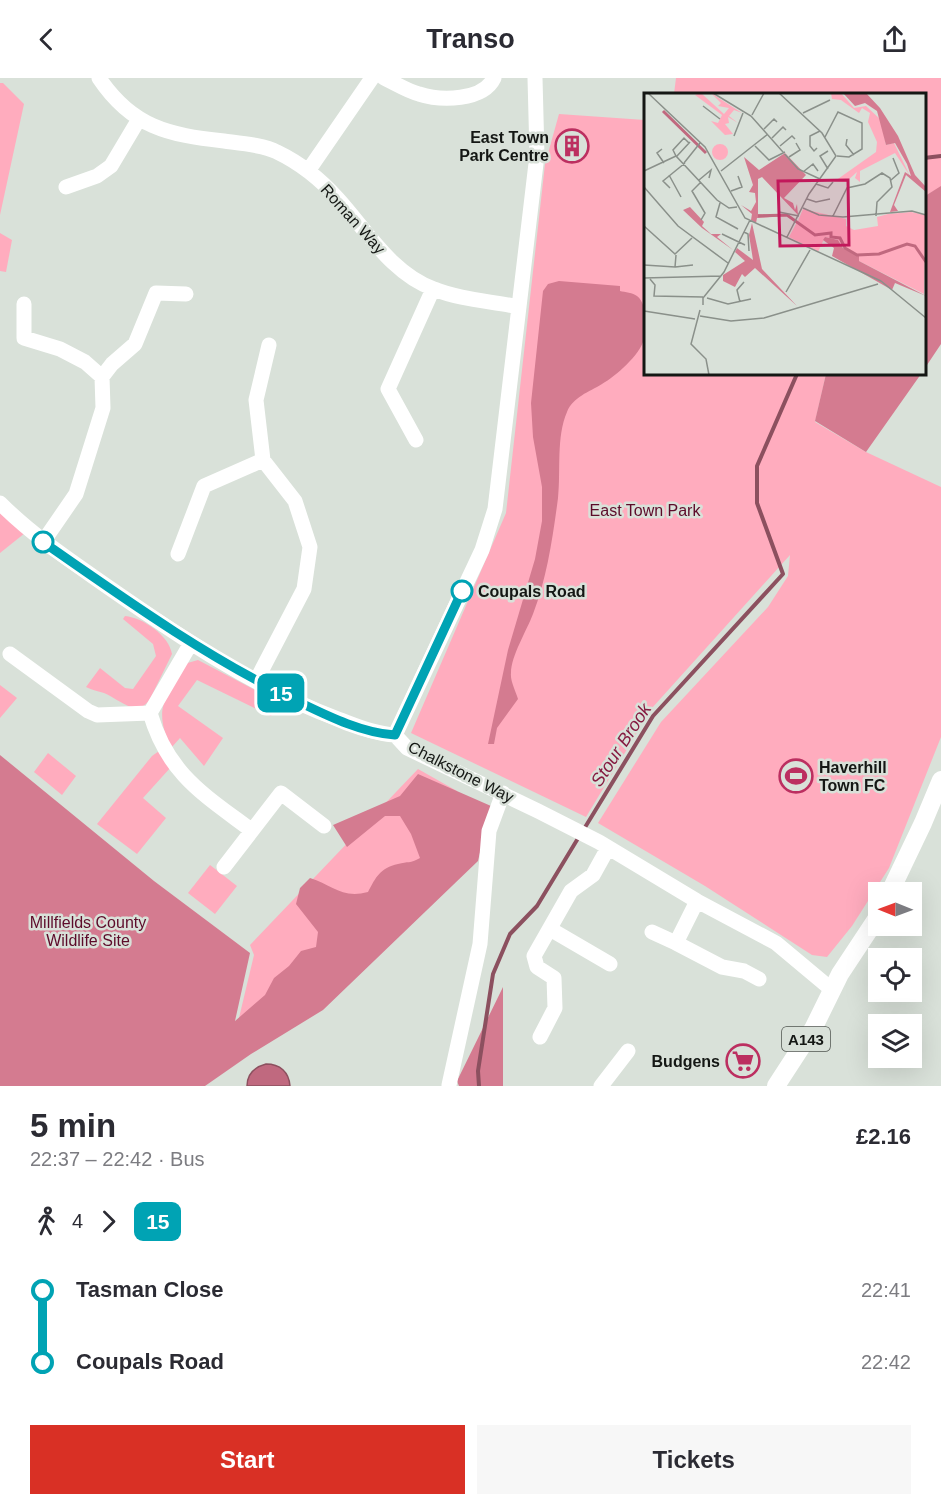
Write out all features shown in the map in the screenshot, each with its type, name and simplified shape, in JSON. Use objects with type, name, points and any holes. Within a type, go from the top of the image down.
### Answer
[{"type":"main road","points":[[895,882],[941,780]]},
{"type":"main road","name":"A143","points":[[776,1086],[813,1029],[831,989],[868,932]]},
{"type":"street","name":"Roman Way","points":[[99,78],[112,97],[139,119],[159,129],[190,138],[237,142],[275,150],[308,171],[337,198],[380,250],[406,273],[433,289],[467,298],[519,307]]},
{"type":"street","points":[[308,171],[372,78]]},
{"type":"street","points":[[384,78],[418,94],[436,98],[454,98],[477,93],[489,87],[494,78]]},
{"type":"street","points":[[395,735],[482,550],[495,509],[537,155],[535,78]]},
{"type":"street","points":[[66,188],[97,176],[111,166],[139,119]]},
{"type":"street","points":[[416,440],[388,389],[433,289]]},
{"type":"street","points":[[43,542],[76,494],[104,408],[102,377],[112,364],[135,344],[156,293],[186,294]]},
{"type":"street","points":[[24,304],[24,338],[60,350],[85,362],[102,377]]},
{"type":"street","points":[[256,681],[304,589],[310,547],[295,501],[263,460],[256,400],[269,345]]},
{"type":"street","points":[[178,554],[204,486],[263,460]]},
{"type":"street","name":"Chalkstone Way","points":[[0,503],[43,542],[152,617],[256,681],[322,713],[379,734],[395,735],[407,748],[503,793],[603,845],[698,901],[776,942],[831,989]]},
{"type":"street","points":[[192,643],[150,713],[165,751],[192,785],[251,830]]},
{"type":"street","points":[[10,654],[88,711],[97,715],[150,713]]},
{"type":"street","points":[[224,867],[281,793],[324,826]]},
{"type":"street","points":[[449,1085],[480,944],[489,831],[503,793]]},
{"type":"street","points":[[540,1037],[555,1008],[554,978],[537,967],[534,956],[571,891],[593,875],[603,845]]},
{"type":"street","points":[[676,943],[698,901]]},
{"type":"street","points":[[550,929],[610,964]]},
{"type":"street","points":[[652,932],[722,967],[744,971],[759,979]]},
{"type":"street","points":[[601,1086],[628,1051]]},
{"type":"green space","points":[[676,78],[941,78],[941,187],[926,195],[926,93],[674,93]]},
{"type":"green space","points":[[0,83],[3,83],[24,104],[0,215]]},
{"type":"green space","name":"East Town Park","points":[[559,114],[644,120],[644,375],[826,375],[815,422],[866,452],[941,487],[941,737],[889,868],[880,882],[868,882],[868,901],[852,926],[827,957],[812,955],[705,886],[598,823],[661,722],[768,607],[788,576],[790,555],[652,708],[586,817],[411,733],[506,513],[545,164]]},
{"type":"green space","points":[[941,186],[941,344],[926,366],[926,195]]},
{"type":"green space","points":[[0,233],[12,240],[6,272],[0,271]]},
{"type":"green space","points":[[559,281],[620,286],[620,291],[637,296],[643,304],[644,339],[638,352],[627,364],[608,380],[577,399],[567,412],[561,432],[558,498],[546,571],[533,614],[516,651],[512,666],[511,679],[518,699],[497,728],[494,744],[488,744],[508,650],[535,559],[542,521],[542,487],[533,437],[531,403],[543,291],[548,284]]},
{"type":"green space","points":[[826,375],[920,375],[866,452],[815,421]]},
{"type":"green space","points":[[0,511],[25,533],[0,553]]},
{"type":"green space","points":[[125,616],[140,620],[161,634],[172,654],[150,699],[145,705],[139,707],[128,706],[104,693],[86,687],[100,668],[125,688],[133,689],[156,656],[153,644],[123,619]]},
{"type":"green space","points":[[198,660],[280,703],[271,716],[197,680],[178,706],[223,738],[204,766],[180,738],[171,748],[162,713],[167,696],[184,664]]},
{"type":"green space","points":[[0,685],[17,698],[0,718]]},
{"type":"green space","points":[[159,751],[171,767],[143,798],[166,818],[137,854],[97,824],[152,756]]},
{"type":"green space","points":[[48,753],[76,776],[62,795],[34,772]]},
{"type":"green space","name":"Millfields County Wildlife Site","points":[[0,755],[154,881],[250,953],[235,1021],[265,995],[274,978],[289,966],[301,951],[316,947],[318,932],[296,904],[300,888],[310,878],[337,890],[359,894],[368,892],[376,878],[387,868],[420,858],[411,834],[400,816],[385,816],[347,847],[333,825],[400,796],[418,774],[491,806],[478,861],[323,1010],[251,1054],[205,1086],[0,1086]]},
{"type":"green space","points":[[418,769],[457,791],[461,834],[238,1022],[254,955],[250,945]]},
{"type":"green space","points":[[210,865],[237,886],[215,914],[188,893]]},
{"type":"green space","points":[[503,987],[503,1086],[459,1086],[457,1081]]},
{"type":"shaded area","points":[[266,1064],[276,1065],[283,1070],[290,1086],[247,1086],[252,1072]]},
{"type":"waterway","name":"Stour Brook","points":[[926,158],[941,156]]},
{"type":"waterway","name":"Stour Brook","points":[[584,829],[653,716],[783,574],[757,503],[757,466],[797,375]]},
{"type":"waterway","name":"Stour Brook","points":[[479,1086],[478,1071],[493,974],[510,934],[537,906],[580,835]]},
{"type":"bus line","name":"15","points":[[43,542],[152,617],[256,681],[322,713],[379,734],[395,735],[462,591]]},
{"type":"place","name":"East Town Park Centre","points":[[572,146]]},
{"type":"place","name":"Coupals Road","points":[[462,591]]},
{"type":"place","name":"Haverhill Town FC","points":[[796,776]]},
{"type":"place","name":"Budgens","points":[[743,1061]]}]
